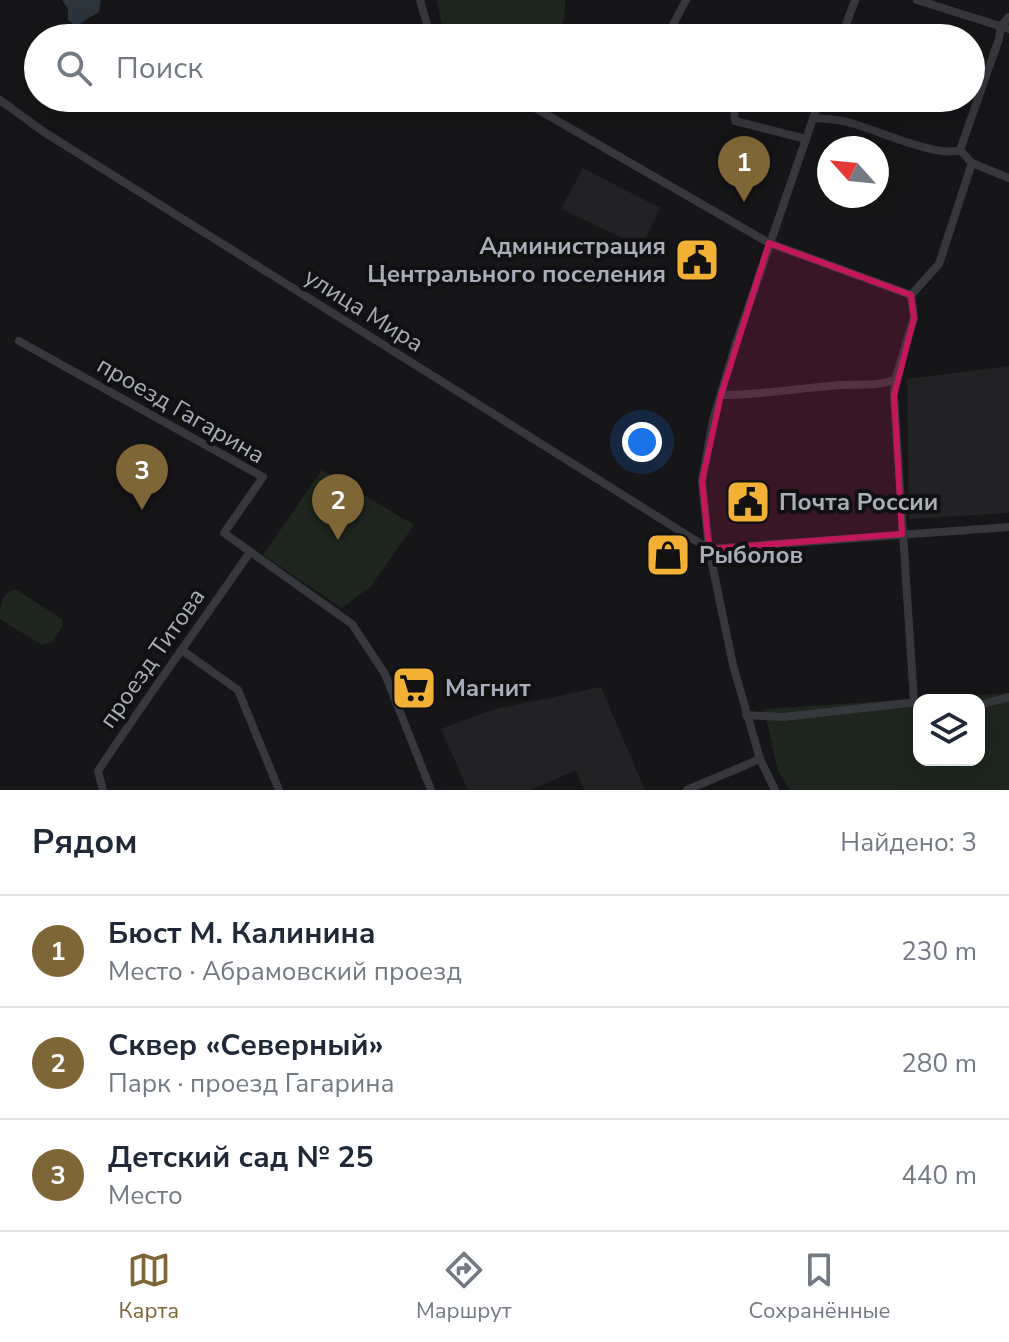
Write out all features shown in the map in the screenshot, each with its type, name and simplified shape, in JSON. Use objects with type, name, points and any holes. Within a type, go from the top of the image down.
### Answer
[{"type":"street","points":[[420,0],[427,24]]},
{"type":"street","points":[[673,24],[686,0]]},
{"type":"street","points":[[846,24],[855,0]]},
{"type":"street","points":[[917,0],[1005,28]]},
{"type":"street","points":[[985,79],[1009,17]]},
{"type":"street","name":"улица Мира","points":[[0,100],[44,132],[709,549]]},
{"type":"street","points":[[542,112],[769,243],[911,295]]},
{"type":"street","points":[[734,112],[735,121],[806,139]]},
{"type":"street","points":[[775,790],[760,759],[746,715],[709,549],[702,481],[705,456],[721,395],[769,243],[815,112]]},
{"type":"street","points":[[960,150],[973,112]]},
{"type":"street","points":[[813,118],[849,122],[922,148],[952,153],[960,150]]},
{"type":"street","points":[[960,150],[972,163],[1009,178]]},
{"type":"street","points":[[915,694],[902,534],[895,380],[914,318],[911,295],[939,264],[972,163]]},
{"type":"street","name":"проезд Гагарина","points":[[19,341],[263,477],[224,533],[352,624],[385,674],[431,790]]},
{"type":"street","points":[[721,395],[756,395],[839,385],[882,385],[895,380]]},
{"type":"street","points":[[709,549],[1009,527]]},
{"type":"street","name":"проезд Титова","points":[[103,790],[98,771],[250,552]]},
{"type":"street","points":[[183,651],[238,690],[279,790]]},
{"type":"street","points":[[985,703],[1009,697]]},
{"type":"street","points":[[746,715],[784,717],[913,702]]},
{"type":"street","points":[[687,790],[760,759]]},
{"type":"highlighted area","points":[[769,243],[911,295],[914,318],[894,396],[902,534],[709,549],[702,481],[721,395]]},
{"type":"shaded area","points":[[62,0],[101,0],[99,12],[79,24],[68,20],[68,9]]},
{"type":"shaded area","points":[[437,0],[565,0],[562,24],[441,24]]},
{"type":"shaded area","points":[[583,168],[660,208],[641,247],[561,209]]},
{"type":"shaded area","points":[[1009,366],[1009,513],[909,519],[907,379]]},
{"type":"shaded area","points":[[322,470],[414,525],[371,586],[342,608],[263,555]]},
{"type":"shaded area","points":[[12,590],[17,590],[62,619],[63,625],[53,642],[42,645],[0,619],[3,599]]},
{"type":"shaded area","points":[[601,687],[645,790],[584,790],[576,770],[530,790],[468,790],[441,729],[491,710]]},
{"type":"shaded area","points":[[1009,693],[1009,790],[790,790],[778,771],[764,709],[913,699],[913,766],[985,766],[985,695]]},
{"type":"place","name":"Бюст М. Калинина","points":[[744,202]]},
{"type":"place","name":"Администрация Центрального поселения","points":[[697,260]]},
{"type":"place","name":"Почта России","points":[[748,502]]},
{"type":"place","name":"Детский сад № 25","points":[[142,510]]},
{"type":"place","name":"Сквер «Северный»","points":[[338,540]]},
{"type":"place","name":"Рыболов","points":[[668,555]]},
{"type":"place","name":"Магнит","points":[[414,688]]}]
